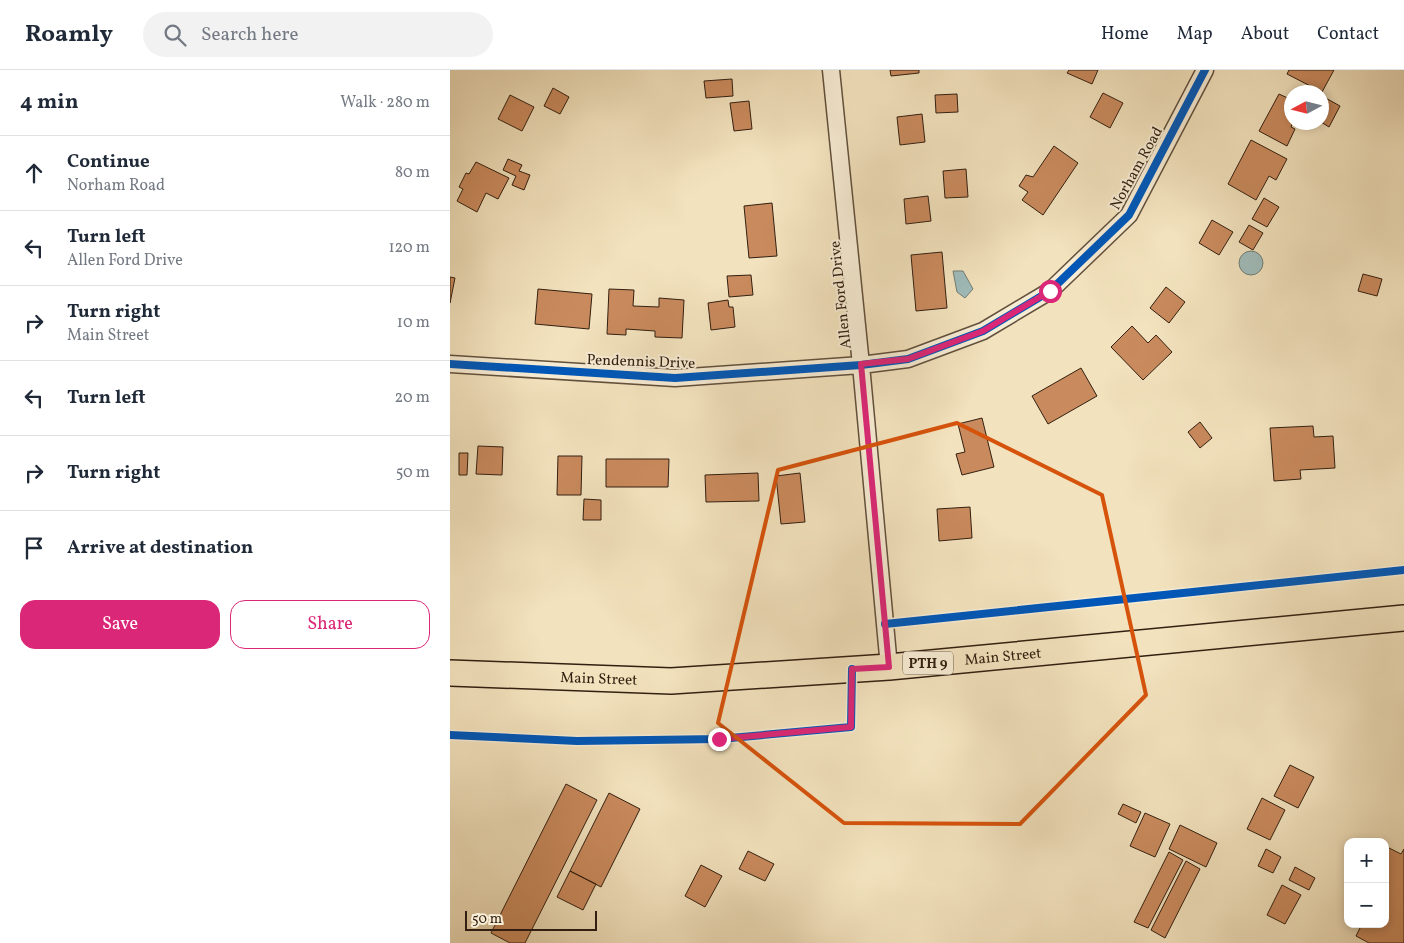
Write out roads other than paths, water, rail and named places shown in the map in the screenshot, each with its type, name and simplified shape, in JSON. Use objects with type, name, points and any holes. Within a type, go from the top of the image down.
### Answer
[{"type":"main road","name":"Main Street","points":[[450,673],[671,681],[889,667],[1404,618]]},
{"type":"street","name":"Allen Ford Drive","points":[[831,70],[889,667]]},
{"type":"street","name":"Norham Road","points":[[861,364],[908,359],[983,331],[1050,291],[1130,214],[1205,70]]},
{"type":"street","name":"Pendennis Drive","points":[[450,364],[675,378],[861,364]]},
{"type":"water","points":[[1251,251],[1260,254],[1263,263],[1260,272],[1251,275],[1242,272],[1239,263],[1242,254]]},
{"type":"water","points":[[953,271],[963,271],[973,289],[965,298],[957,292]]}]
